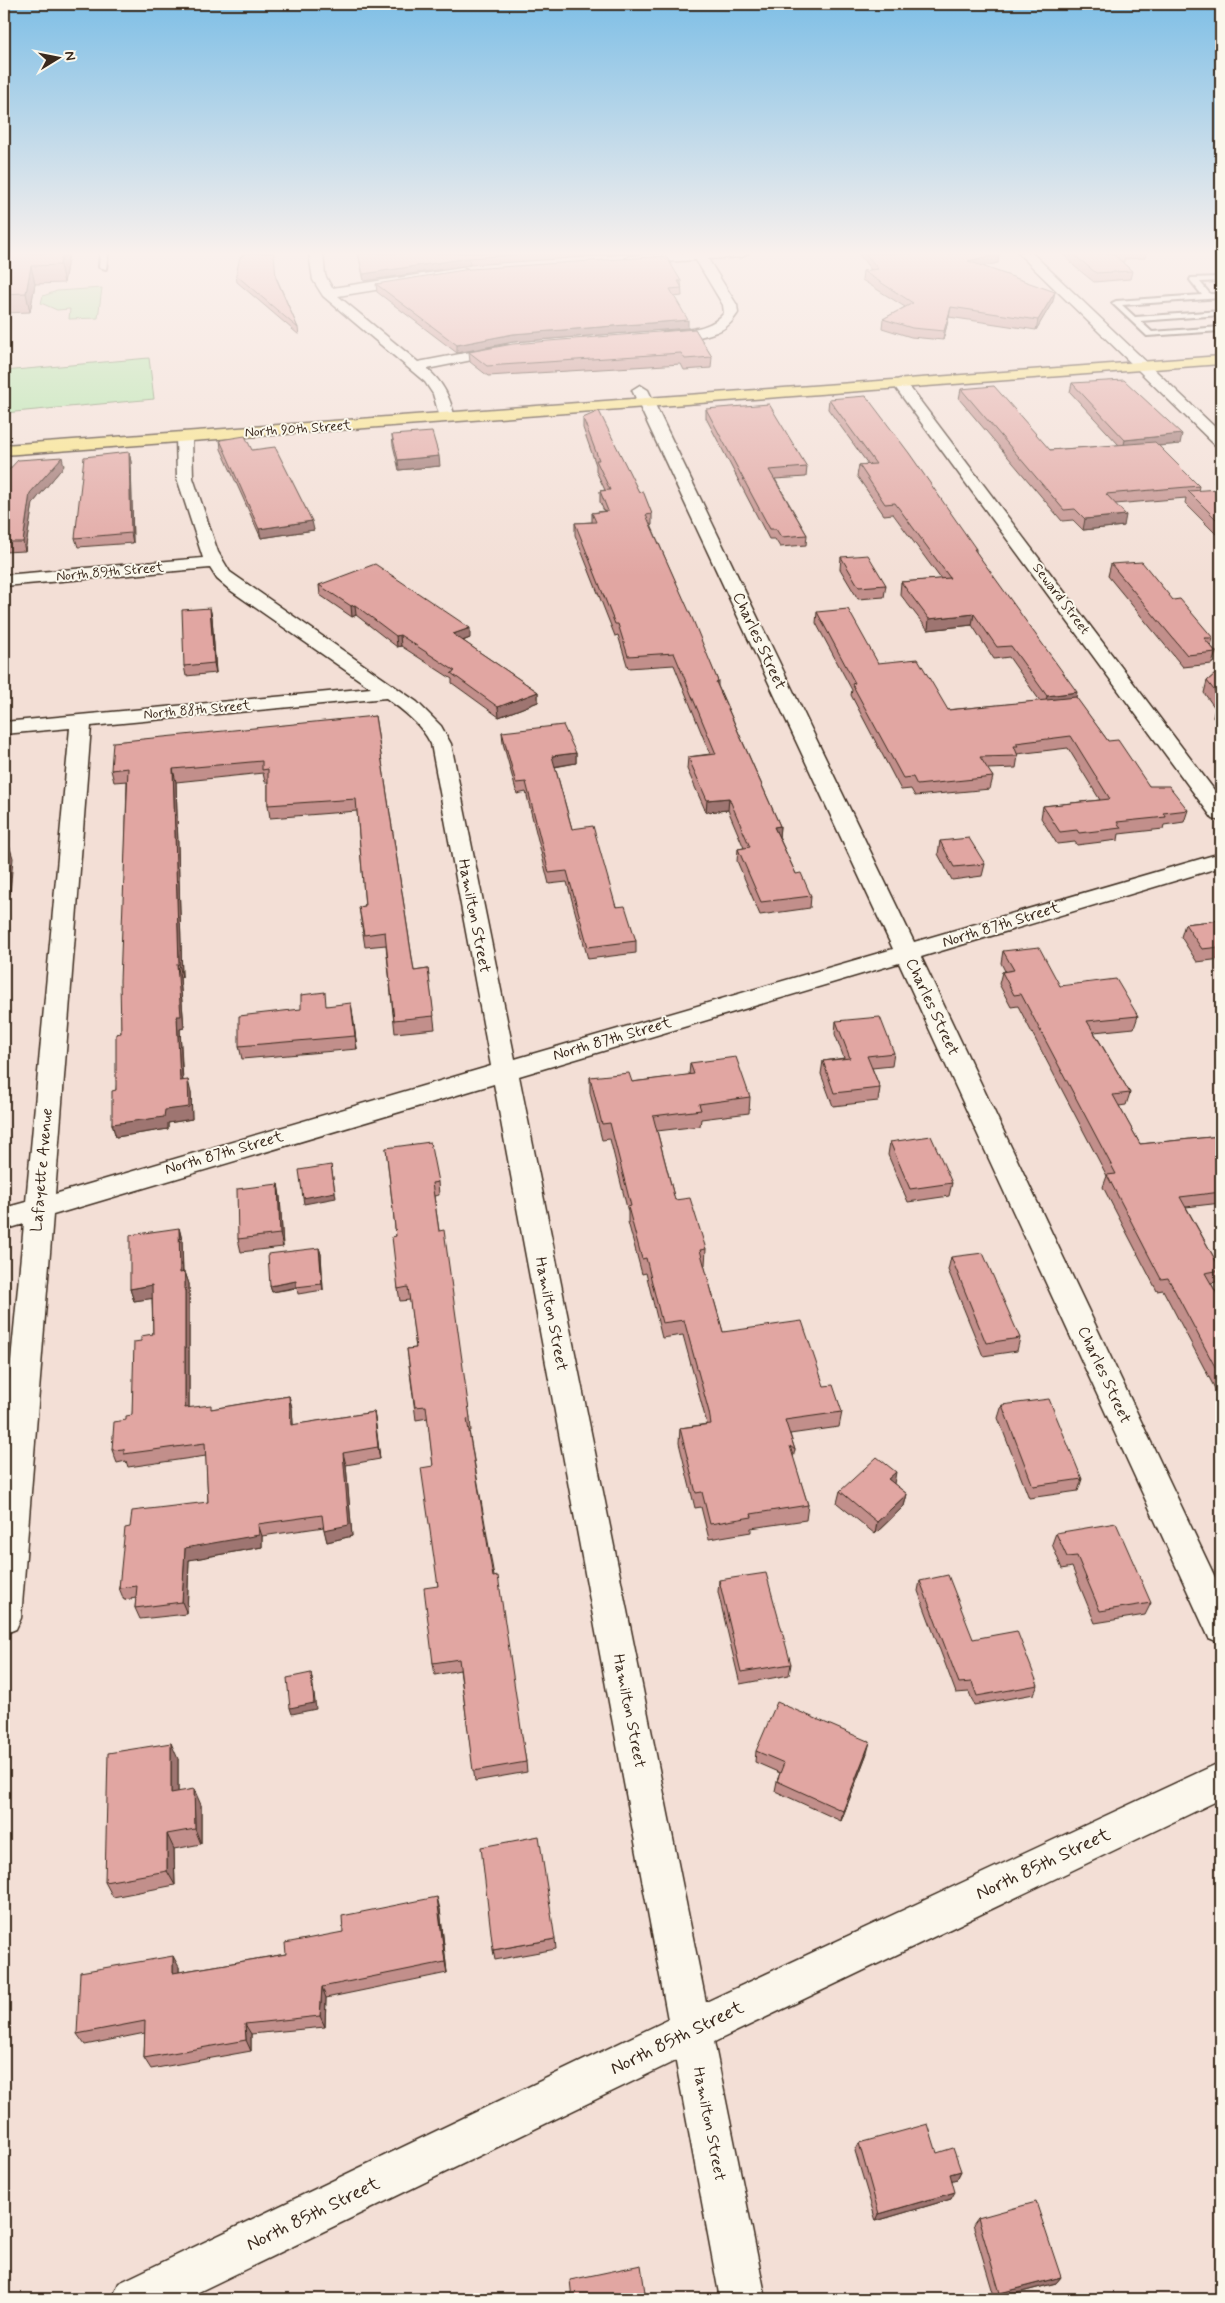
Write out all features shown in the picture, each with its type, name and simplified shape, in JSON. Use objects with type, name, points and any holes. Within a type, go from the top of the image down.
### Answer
[{"type":"main road","name":"North 90th Street","points":[[4,436],[445,411],[1057,360]]},
{"type":"main road","name":"North 90th Street","points":[[643,396],[900,384],[1215,360]]},
{"type":"main road","name":"North 90th Street","points":[[4,450],[184,437],[445,411]]},
{"type":"street","points":[[408,360],[437,387],[445,411]]},
{"type":"street","points":[[416,367],[451,360]]},
{"type":"street","points":[[1138,360],[1221,442]]},
{"type":"street","name":"Seward Street","points":[[900,384],[1221,814]]},
{"type":"street","name":"Charles Street","points":[[643,396],[907,953],[1221,1627]]},
{"type":"street","name":"Hamilton Street","points":[[184,437],[185,478],[209,552],[223,575],[424,718],[434,730],[440,744],[743,2299]]},
{"type":"street","name":"North 89th Street","points":[[4,581],[216,562]]},
{"type":"street","name":"North 88th Street","points":[[4,728],[390,692]]},
{"type":"street","name":"Lafayette Avenue","points":[[4,1618],[81,721]]},
{"type":"street","name":"North 87th Street","points":[[4,1219],[1221,860]]},
{"type":"street","name":"North 85th Street","points":[[135,2299],[691,2031],[1221,1780]]},
{"type":"green space","points":[[121,360],[149,360],[154,399],[4,413],[4,371]]},
{"type":"building","points":[[480,360],[569,360],[487,366]]},
{"type":"building","points":[[1124,380],[1182,434],[1125,440],[1072,383]]},
{"type":"building","points":[[994,386],[1050,450],[1155,442],[1199,486],[1106,494],[1126,515],[1085,519],[1075,509],[1064,510],[961,389]]},
{"type":"building","points":[[866,396],[909,453],[976,549],[974,549],[1077,692],[1047,696],[1011,646],[997,647],[974,614],[929,619],[901,582],[950,578],[895,503],[885,504],[859,465],[876,464],[829,399]]},
{"type":"building","points":[[769,404],[807,467],[769,470],[807,535],[781,537],[776,529],[770,529],[706,409]]},
{"type":"building","points":[[599,411],[639,492],[643,491],[652,514],[646,515],[693,620],[718,681],[716,682],[780,826],[774,827],[796,874],[801,873],[811,896],[761,902],[738,849],[750,847],[729,798],[707,800],[688,757],[716,754],[674,653],[628,656],[618,624],[615,624],[575,523],[596,522],[592,513],[608,511],[600,491],[610,490],[596,460],[599,460],[583,418]]},
{"type":"building","points":[[432,432],[439,456],[398,460],[392,435]]},
{"type":"building","points":[[245,436],[252,450],[275,447],[312,521],[259,529],[220,440]]},
{"type":"building","points":[[129,452],[131,533],[75,538],[84,457]]},
{"type":"building","points":[[62,457],[30,493],[23,542],[4,542],[4,475],[18,460]]},
{"type":"building","points":[[1221,489],[1221,524],[1188,491]]},
{"type":"building","points":[[868,555],[886,585],[859,587],[841,557]]},
{"type":"building","points":[[1142,562],[1173,600],[1180,599],[1213,638],[1204,638],[1216,652],[1187,655],[1111,564]]},
{"type":"building","points":[[375,564],[470,628],[453,634],[538,692],[498,707],[451,673],[455,671],[400,635],[396,636],[355,605],[351,606],[319,585]]},
{"type":"building","points":[[210,608],[214,663],[184,666],[182,610]]},
{"type":"building","points":[[848,609],[878,663],[918,659],[948,710],[1076,697],[1108,741],[1118,740],[1149,786],[1169,786],[1188,810],[1163,813],[1166,817],[1117,822],[1121,828],[1079,833],[1077,830],[1060,832],[1043,806],[1110,799],[1071,736],[1016,743],[1018,746],[1014,746],[1018,756],[980,757],[993,777],[917,785],[913,777],[903,778],[852,684],[855,683],[817,612]]},
{"type":"building","points":[[1221,669],[1221,699],[1207,681]]},
{"type":"building","points":[[375,716],[414,971],[428,969],[434,1016],[394,1020],[385,932],[364,935],[359,907],[365,906],[356,799],[268,805],[268,769],[262,770],[262,761],[173,769],[179,964],[177,964],[181,1016],[177,1016],[180,1081],[188,1080],[189,1107],[165,1110],[164,1117],[112,1124],[112,1091],[116,1090],[116,1034],[121,1033],[120,981],[128,768],[111,770],[113,742]]},
{"type":"building","points":[[563,725],[576,753],[552,756],[572,829],[593,826],[616,907],[625,906],[636,941],[588,947],[567,871],[549,873],[526,782],[516,783],[502,732]]},
{"type":"building","points":[[969,838],[985,864],[954,867],[940,841]]},
{"type":"building","points":[[9,845],[6,882],[4,882],[4,846]]},
{"type":"building","points":[[1221,920],[1221,947],[1202,949],[1185,924]]},
{"type":"building","points":[[1039,947],[1060,986],[1116,979],[1138,1016],[1087,1021],[1130,1093],[1113,1095],[1140,1144],[1221,1136],[1221,1192],[1180,1197],[1221,1270],[1205,1273],[1221,1301],[1221,1378],[1168,1278],[1161,1279],[1107,1175],[1116,1174],[1021,994],[1014,995],[1002,972],[1014,970],[1003,951]]},
{"type":"building","points":[[325,992],[326,1006],[351,1003],[355,1036],[239,1046],[239,1016],[301,1009],[301,995]]},
{"type":"building","points":[[880,1017],[894,1053],[867,1056],[880,1088],[834,1093],[823,1061],[850,1058],[836,1021]]},
{"type":"building","points":[[736,1057],[750,1097],[699,1104],[701,1110],[653,1116],[675,1200],[690,1198],[706,1249],[700,1250],[723,1332],[802,1321],[824,1386],[833,1385],[842,1412],[785,1420],[795,1450],[790,1446],[808,1505],[751,1514],[752,1517],[710,1524],[702,1492],[696,1493],[680,1428],[711,1424],[709,1412],[684,1320],[662,1323],[646,1258],[642,1259],[628,1207],[631,1206],[610,1123],[602,1124],[590,1077],[629,1073],[632,1082],[694,1074],[690,1063]]},
{"type":"building","points":[[931,1136],[952,1183],[910,1189],[890,1142]]},
{"type":"building","points":[[430,1142],[438,1182],[432,1183],[439,1231],[444,1230],[470,1418],[467,1419],[493,1577],[498,1576],[526,1762],[473,1771],[459,1659],[433,1663],[424,1588],[438,1586],[421,1468],[433,1466],[426,1406],[415,1407],[407,1349],[416,1348],[408,1287],[398,1289],[392,1237],[396,1236],[386,1148]]},
{"type":"building","points":[[331,1165],[335,1192],[303,1198],[299,1170]]},
{"type":"building","points":[[278,1184],[280,1234],[238,1239],[237,1189]]},
{"type":"building","points":[[179,1228],[180,1273],[185,1272],[185,1408],[211,1405],[211,1409],[289,1396],[291,1425],[374,1412],[378,1447],[343,1453],[349,1525],[324,1530],[322,1515],[258,1524],[259,1535],[185,1548],[182,1602],[135,1608],[137,1586],[119,1588],[125,1528],[130,1527],[132,1511],[208,1502],[205,1443],[124,1454],[124,1449],[112,1450],[114,1422],[126,1420],[126,1416],[132,1415],[134,1342],[141,1341],[141,1336],[153,1334],[152,1285],[130,1289],[130,1235]]},
{"type":"building","points":[[319,1248],[322,1284],[296,1287],[296,1281],[270,1286],[268,1254]]},
{"type":"building","points":[[983,1253],[1020,1338],[986,1343],[951,1257]]},
{"type":"building","points":[[1049,1399],[1082,1479],[1033,1486],[1002,1405]]},
{"type":"building","points":[[877,1457],[896,1472],[888,1479],[907,1494],[877,1522],[840,1491]]},
{"type":"building","points":[[1116,1523],[1151,1603],[1100,1611],[1077,1556],[1067,1557],[1056,1533]]},
{"type":"building","points":[[766,1573],[791,1664],[741,1672],[719,1580]]},
{"type":"building","points":[[948,1575],[973,1639],[1017,1631],[1038,1685],[977,1696],[972,1682],[959,1683],[920,1581]]},
{"type":"building","points":[[311,1673],[314,1703],[290,1708],[287,1678]]},
{"type":"building","points":[[777,1702],[870,1742],[843,1811],[777,1781],[784,1763],[756,1751]]},
{"type":"building","points":[[171,1743],[171,1793],[194,1789],[195,1829],[167,1834],[167,1871],[105,1882],[108,1753]]},
{"type":"building","points":[[539,1836],[555,1939],[493,1950],[481,1847]]},
{"type":"building","points":[[437,1897],[445,1962],[322,1987],[320,2016],[245,2024],[246,2040],[144,2058],[145,2021],[77,2034],[80,1972],[173,1956],[173,1973],[286,1954],[285,1943],[343,1932],[342,1916]]},
{"type":"building","points":[[928,2124],[937,2153],[953,2148],[961,2171],[950,2174],[955,2192],[879,2214],[859,2143]]},
{"type":"building","points":[[1036,2202],[1061,2277],[1000,2293],[978,2218]]},
{"type":"building","points":[[641,2265],[646,2299],[572,2299],[570,2280]]}]
